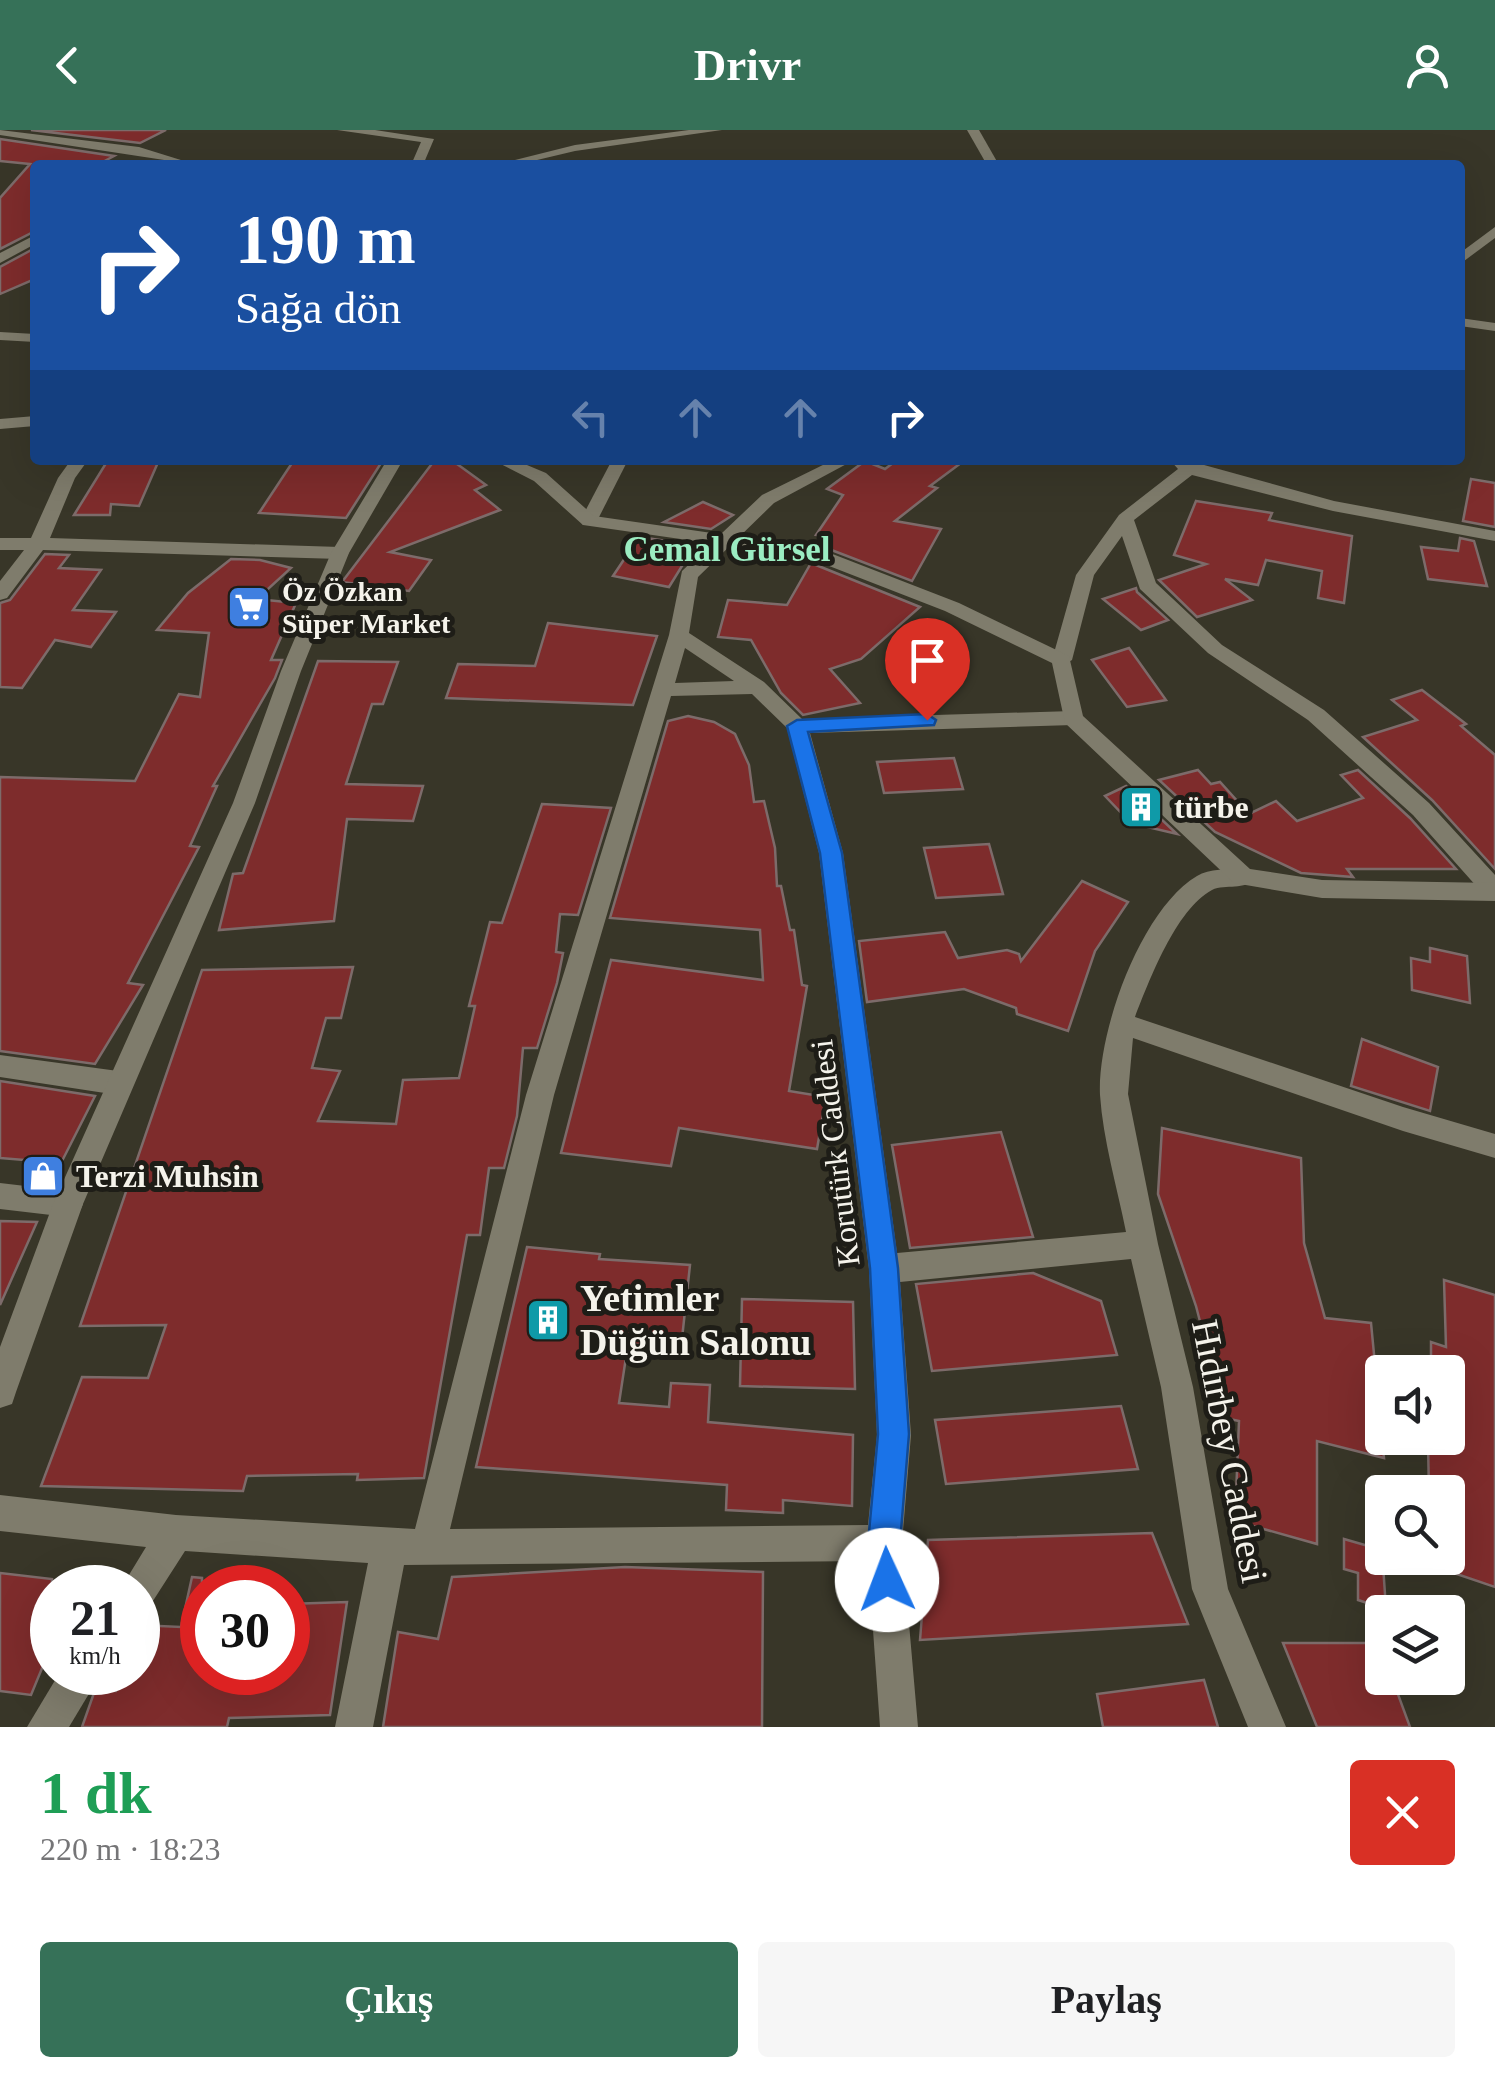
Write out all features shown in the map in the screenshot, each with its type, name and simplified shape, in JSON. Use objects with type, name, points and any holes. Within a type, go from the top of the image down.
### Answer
[{"type":"street","points":[[343,130],[428,139],[419,160]]},
{"type":"street","points":[[523,160],[575,148],[716,130]]},
{"type":"street","points":[[972,130],[990,160]]},
{"type":"street","points":[[0,132],[138,150],[173,160]]},
{"type":"street","points":[[1465,256],[1495,231]]},
{"type":"street","points":[[0,237],[30,238]]},
{"type":"street","points":[[0,259],[30,241]]},
{"type":"street","points":[[1465,323],[1495,327]]},
{"type":"street","points":[[7,336],[30,325]]},
{"type":"street","points":[[0,424],[30,421]]},
{"type":"street","points":[[0,594],[39,542],[76,465]]},
{"type":"street","points":[[0,1392],[68,1204],[244,803],[291,671],[340,553],[393,465]]},
{"type":"street","points":[[512,465],[540,477],[590,521],[810,552],[952,606],[1062,660]]},
{"type":"street","points":[[590,521],[618,465]]},
{"type":"street","points":[[428,1548],[540,1095],[679,635],[690,574],[768,499],[839,465]]},
{"type":"street","points":[[1180,465],[1125,520],[1085,575],[1062,660],[1073,718],[1243,877],[1322,889],[1495,892]]},
{"type":"street","points":[[1185,465],[1333,506],[1495,536]]},
{"type":"street","points":[[1125,520],[1147,585],[1215,649],[1316,715],[1421,810],[1495,892]]},
{"type":"street","points":[[0,544],[39,542],[340,553]]},
{"type":"street","points":[[679,635],[757,688],[797,726],[1073,718]]},
{"type":"street","points":[[662,690],[757,688]]},
{"type":"street","name":"Korutürk Caddesi","points":[[797,726],[831,853],[884,1268],[894,1434],[884,1543],[899,1727]]},
{"type":"street","name":"Hıdırbey Caddesi","points":[[1243,877],[1207,881],[1184,902],[1144,961],[1121,1023],[1114,1094],[1143,1244],[1177,1388],[1210,1588],[1268,1727]]},
{"type":"street","points":[[1121,1023],[1402,1119],[1495,1146]]},
{"type":"street","points":[[0,1066],[118,1083]]},
{"type":"street","points":[[0,1196],[68,1204]]},
{"type":"street","points":[[884,1268],[1143,1244]]},
{"type":"street","points":[[0,1513],[176,1533],[389,1547],[884,1543]]},
{"type":"street","points":[[155,1565],[176,1533]]},
{"type":"street","points":[[354,1727],[389,1547]]},
{"type":"street","points":[[46,1727],[67,1695]]},
{"type":"building","points":[[31,130],[166,130],[140,143]]},
{"type":"building","points":[[0,139],[114,156],[106,160],[30,160],[30,164],[0,161]]},
{"type":"building","points":[[30,164],[30,234],[0,249],[0,198]]},
{"type":"building","points":[[30,251],[30,281],[0,294],[0,267]]},
{"type":"building","points":[[105,465],[157,465],[139,506],[111,504],[110,515],[74,515]]},
{"type":"building","points":[[291,465],[380,465],[346,518],[259,513]]},
{"type":"building","points":[[431,465],[458,465],[486,485],[475,490],[500,510],[390,552],[431,560],[409,591],[342,582]]},
{"type":"building","points":[[860,465],[885,469],[890,465],[958,465],[930,486],[937,488],[895,521],[941,529],[912,581],[821,546],[826,537],[816,535],[843,495],[827,489]]},
{"type":"building","points":[[1471,479],[1495,483],[1495,527],[1463,521]]},
{"type":"building","points":[[1196,501],[1272,513],[1269,520],[1352,536],[1344,603],[1318,598],[1322,571],[1266,560],[1258,585],[1225,579],[1252,600],[1197,617],[1159,580],[1206,564],[1174,555]]},
{"type":"building","points":[[703,502],[733,515],[711,529],[664,522]]},
{"type":"building","points":[[639,537],[695,545],[669,587],[613,576]]},
{"type":"building","points":[[1460,538],[1474,541],[1487,586],[1428,579],[1421,547],[1458,551]]},
{"type":"building","points":[[45,554],[69,555],[59,568],[101,570],[73,610],[116,612],[91,647],[55,640],[22,688],[0,687],[0,603],[10,600]]},
{"type":"building","points":[[231,559],[260,560],[291,568],[257,599],[296,603],[271,660],[282,660],[275,678],[213,786],[217,786],[190,846],[199,847],[128,983],[143,985],[95,1064],[0,1051],[0,777],[135,781],[179,694],[200,697],[209,633],[157,630],[188,593]]},
{"type":"building","points":[[811,563],[920,607],[861,659],[830,669],[860,703],[803,715],[781,693],[751,640],[718,637],[728,600],[787,605]]},
{"type":"building","points":[[1136,588],[1168,620],[1141,630],[1103,599]]},
{"type":"building","points":[[548,623],[657,636],[633,705],[446,698],[458,664],[535,666]]},
{"type":"building","points":[[1129,648],[1166,700],[1127,707],[1092,660]]},
{"type":"building","points":[[318,661],[398,662],[383,704],[372,704],[346,784],[423,786],[413,821],[347,819],[334,921],[219,930],[233,874],[243,873]]},
{"type":"building","points":[[1422,690],[1466,724],[1461,726],[1495,755],[1495,869],[1432,800],[1363,737],[1417,720],[1392,700]]},
{"type":"building","points":[[688,716],[714,722],[735,734],[749,765],[754,802],[764,801],[775,848],[777,886],[781,886],[790,930],[794,930],[802,985],[807,986],[789,1091],[826,1097],[817,1149],[679,1128],[671,1166],[561,1153],[611,960],[763,980],[760,930],[610,918],[668,721]]},
{"type":"building","points":[[954,758],[963,789],[884,793],[877,762]]},
{"type":"building","points":[[1198,770],[1211,784],[1220,782],[1249,814],[1276,801],[1297,821],[1363,798],[1341,775],[1358,770],[1410,818],[1456,869],[1347,869],[1353,877],[1301,873],[1215,832],[1159,780]]},
{"type":"building","name":"türbe","points":[[1126,786],[1177,834],[1131,823],[1105,796]]},
{"type":"building","points":[[542,804],[611,808],[578,915],[560,914],[556,952],[563,953],[557,983],[537,1048],[523,1048],[517,1116],[504,1168],[489,1168],[480,1235],[467,1235],[424,1478],[357,1480],[358,1474],[247,1476],[243,1491],[41,1486],[82,1377],[148,1378],[166,1325],[80,1326],[202,970],[353,967],[341,1018],[326,1018],[312,1068],[340,1071],[318,1121],[396,1124],[403,1080],[459,1078],[475,1006],[469,1006],[490,922],[502,923]]},
{"type":"building","points":[[989,844],[1003,894],[936,898],[924,848]]},
{"type":"building","points":[[1082,881],[1128,902],[1095,951],[1068,1031],[1017,1014],[1016,1008],[964,989],[867,1002],[859,941],[945,932],[958,958],[1007,950],[1019,954],[1021,961]]},
{"type":"building","points":[[1430,948],[1467,956],[1470,1003],[1412,990],[1411,958],[1430,962]]},
{"type":"building","points":[[1362,1039],[1438,1067],[1430,1111],[1351,1086]]},
{"type":"building","points":[[0,1081],[95,1096],[61,1163],[0,1158]]},
{"type":"building","points":[[1162,1128],[1301,1158],[1304,1243],[1325,1318],[1371,1323],[1374,1355],[1365,1355],[1365,1453],[1317,1441],[1317,1544],[1235,1521],[1239,1421],[1225,1418],[1196,1306],[1158,1194]]},
{"type":"building","points":[[1001,1132],[1033,1237],[910,1248],[892,1145]]},
{"type":"building","points":[[0,1221],[37,1222],[0,1305]]},
{"type":"building","points":[[527,1247],[600,1254],[599,1259],[690,1265],[681,1348],[628,1344],[619,1403],[669,1407],[671,1383],[710,1385],[708,1422],[853,1435],[852,1506],[783,1500],[783,1513],[726,1510],[727,1485],[476,1467]]},
{"type":"building","points":[[1033,1273],[1101,1301],[1117,1355],[932,1371],[916,1284]]},
{"type":"building","points":[[1444,1280],[1495,1295],[1495,1587],[1460,1575],[1465,1575],[1465,1475],[1429,1475],[1428,1455],[1465,1455],[1465,1355],[1431,1355],[1431,1342],[1446,1347]]},
{"type":"building","points":[[742,1299],[853,1302],[855,1389],[740,1386]]},
{"type":"building","points":[[1121,1406],[1138,1469],[946,1484],[935,1420]]},
{"type":"building","points":[[1152,1533],[1188,1624],[920,1640],[928,1540]]},
{"type":"building","points":[[1344,1539],[1365,1545],[1365,1575],[1384,1575],[1385,1595],[1365,1595],[1365,1602],[1358,1600],[1358,1573],[1344,1569]]},
{"type":"building","points":[[625,1567],[763,1572],[762,1727],[383,1727],[398,1632],[438,1639],[452,1577]]},
{"type":"building","points":[[0,1573],[30,1576],[30,1695],[0,1691]]},
{"type":"building","points":[[347,1602],[330,1715],[229,1718],[227,1727],[82,1727],[93,1695],[160,1695],[160,1626],[180,1627],[180,1695],[310,1695],[310,1603]]},
{"type":"building","points":[[1283,1643],[1365,1643],[1365,1695],[1398,1695],[1410,1727],[1317,1727]]},
{"type":"building","points":[[1204,1680],[1218,1727],[1103,1727],[1097,1694]]},
{"type":"place","name":"Öz Özkan Süper Market","points":[[249,607]]},
{"type":"place","name":"türbe","points":[[1141,807]]},
{"type":"place","name":"Terzi Muhsin","points":[[43,1176]]},
{"type":"place","name":"Yetimler Düğün Salonu","points":[[548,1320]]},
{"type":"district","name":"Cemal Gürsel","points":[[727,549]]},
{"type":"route","points":[[887,1580],[884,1543],[894,1434],[884,1268],[831,853],[797,726],[927,720]]}]
